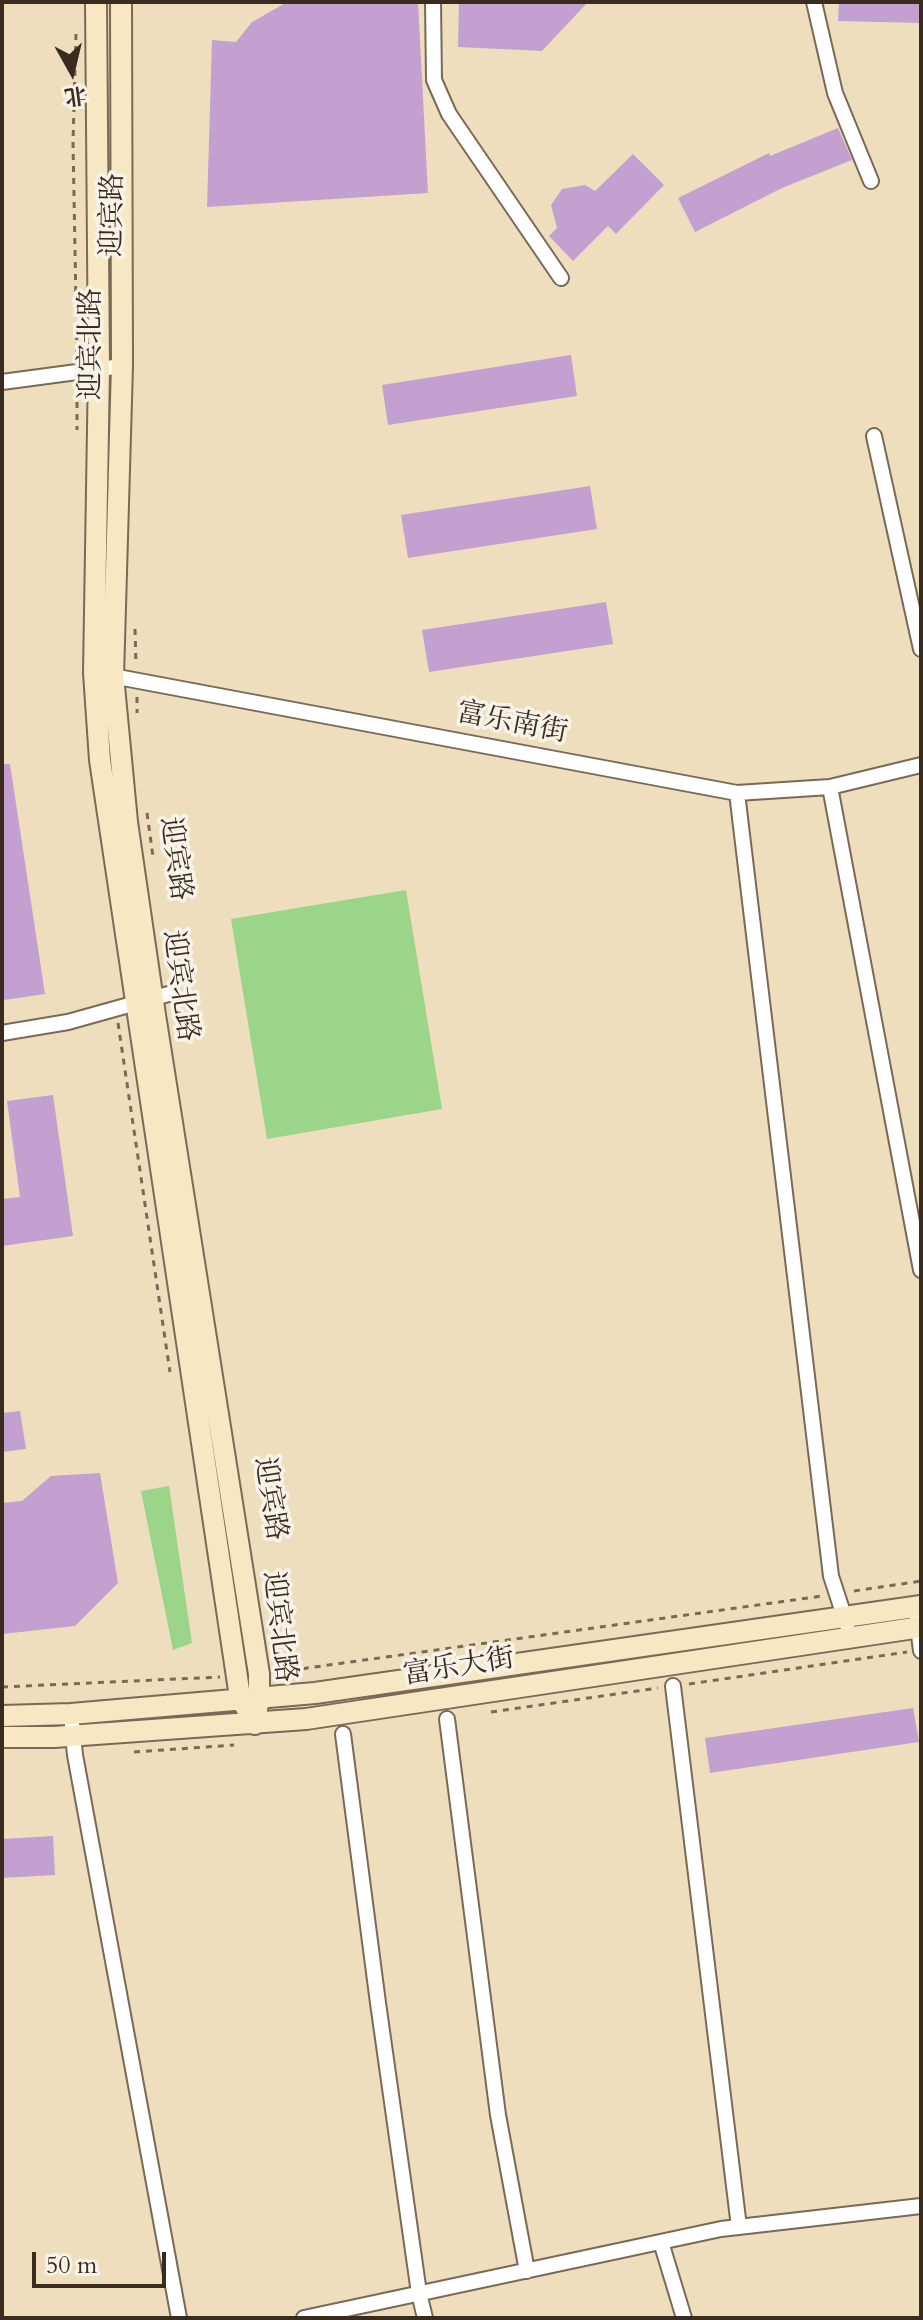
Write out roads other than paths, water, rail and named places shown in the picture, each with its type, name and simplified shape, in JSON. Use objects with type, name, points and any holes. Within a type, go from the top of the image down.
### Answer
[{"type":"main road","name":"迎宾北路","points":[[96,2],[103,675]]},
{"type":"main road","name":"迎宾北路","points":[[121,2],[122,366],[100,760],[154,998],[259,1674],[250,1696]]},
{"type":"main road","name":"迎宾北路","points":[[154,998],[237,1675],[250,1696],[255,1724]]},
{"type":"main road","name":"富乐大街","points":[[2,1716],[71,1714],[250,1696],[315,1693],[843,1617],[919,1617]]},
{"type":"main road","name":"富乐大街","points":[[2,1737],[306,1719],[852,1637],[919,1617]]},
{"type":"street","points":[[433,2],[434,80],[449,114],[561,278]]},
{"type":"street","points":[[814,2],[835,93],[871,181]]},
{"type":"street","points":[[2,382],[122,366]]},
{"type":"street","points":[[874,436],[921,649]]},
{"type":"street","name":"富乐南街","points":[[103,675],[737,793],[830,787],[921,765]]},
{"type":"street","points":[[830,787],[921,1270]]},
{"type":"street","points":[[737,793],[831,1576],[852,1637]]},
{"type":"street","points":[[2,1033],[68,1022],[154,998]]},
{"type":"street","points":[[919,1617],[921,1651]]},
{"type":"street","points":[[673,1686],[739,2227]]},
{"type":"street","points":[[71,1714],[72,1735],[179,2318]]},
{"type":"street","points":[[447,1719],[498,2115],[527,2271]]},
{"type":"street","points":[[343,1734],[378,2003],[425,2318]]},
{"type":"street","points":[[304,2318],[739,2227],[921,2206]]},
{"type":"street","points":[[661,2242],[684,2318]]}]
